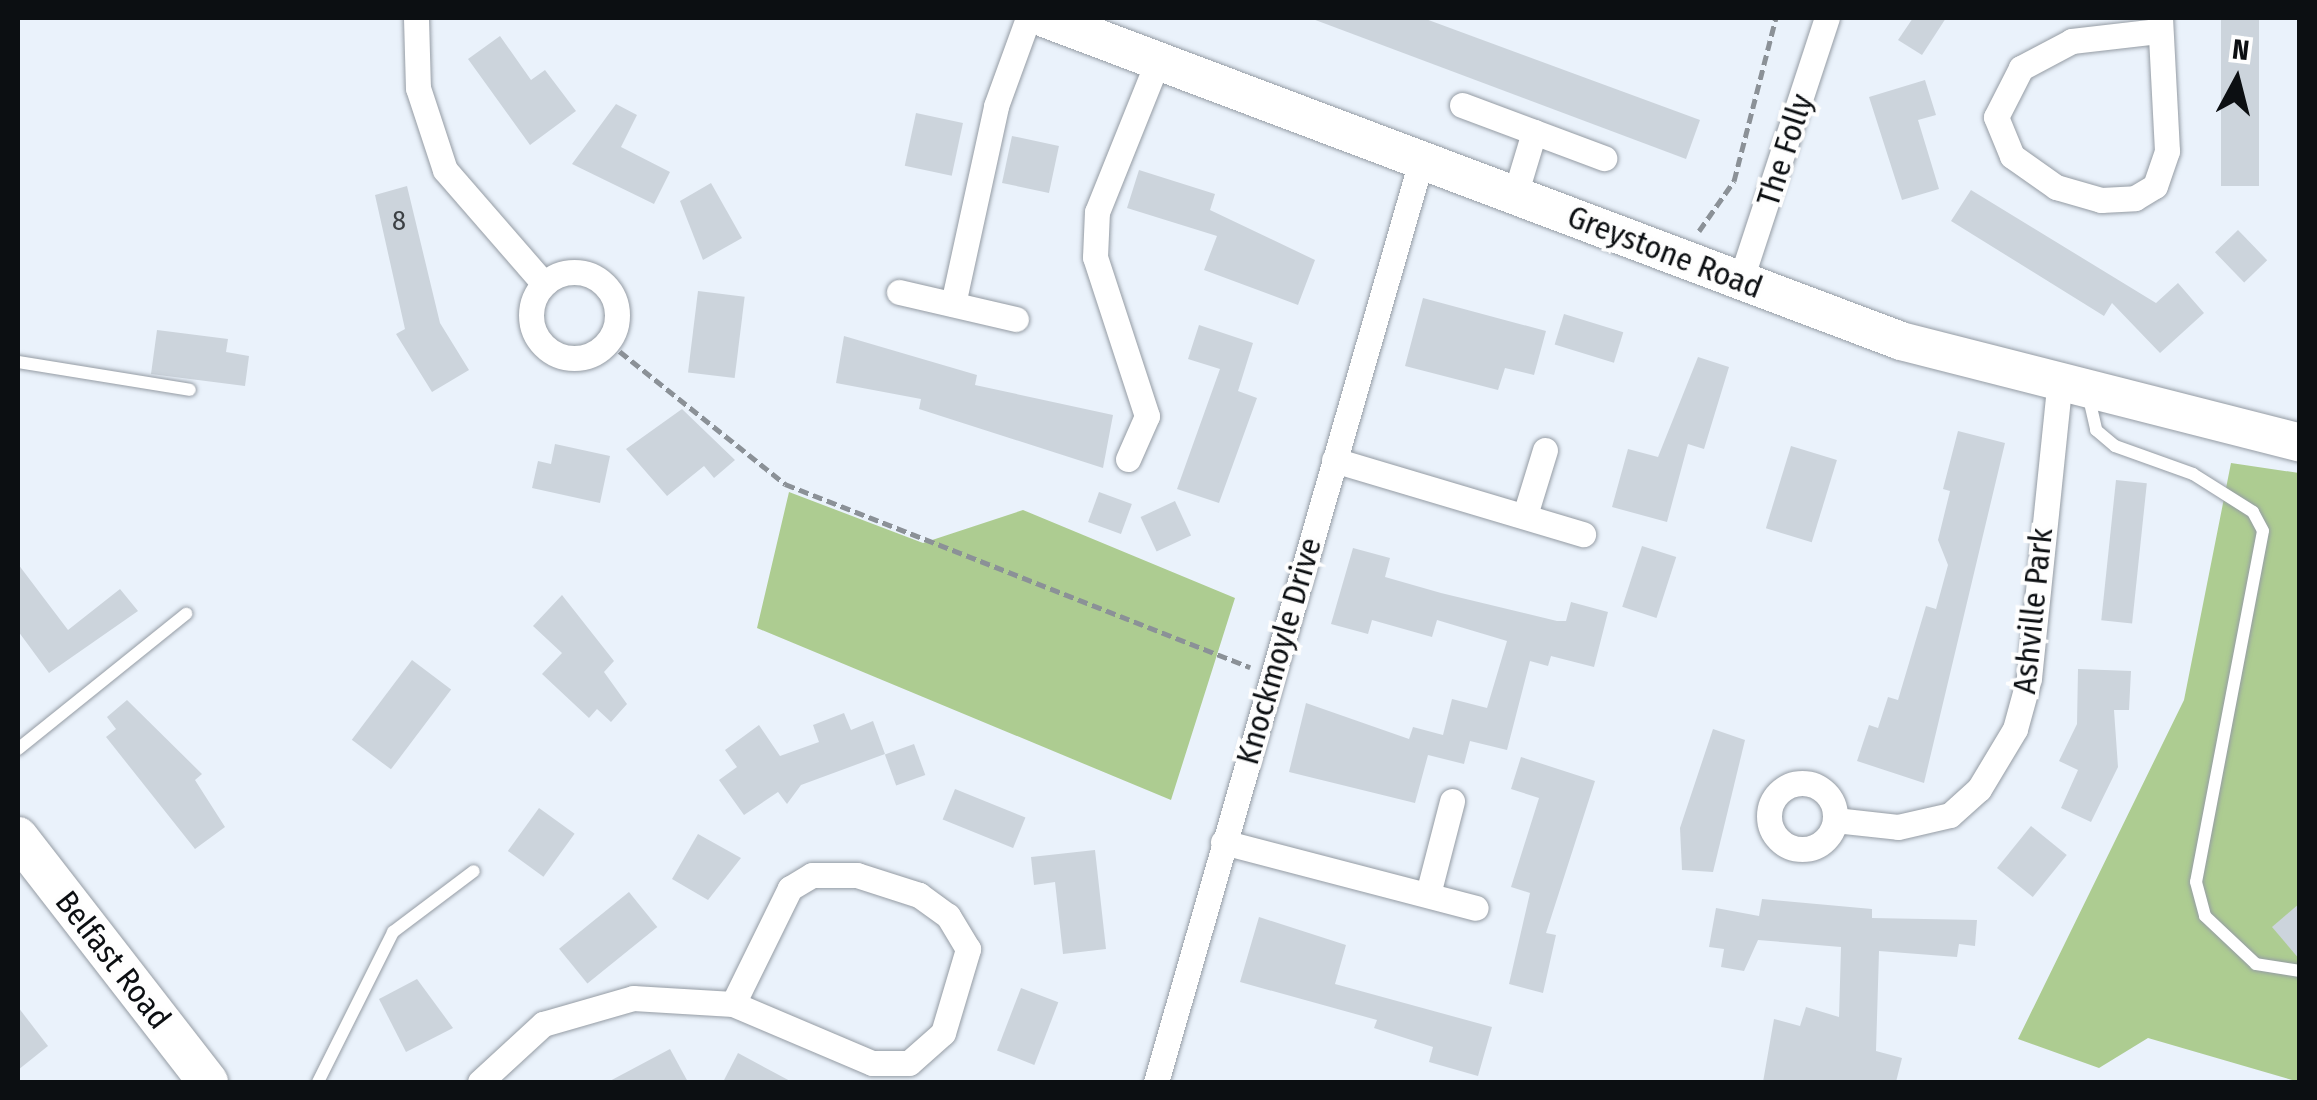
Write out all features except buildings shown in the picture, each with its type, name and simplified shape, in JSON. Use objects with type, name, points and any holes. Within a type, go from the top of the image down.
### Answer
[{"type":"main road","name":"Greystone Road","points":[[1044,18],[1740,282],[2073,391],[2300,443]]},
{"type":"main road","name":"Belfast Road","points":[[18,837],[208,1082]]},
{"type":"street","points":[[416,18],[418,88],[445,170],[544,284]]},
{"type":"street","points":[[953,304],[996,106],[1028,18]]},
{"type":"street","name":"The Folly","points":[[1740,282],[1827,18]]},
{"type":"street","points":[[2159,24],[2168,151],[2155,186],[2135,198],[2100,200],[2056,187],[2012,156],[1996,118],[2021,68],[2072,41],[2159,24]]},
{"type":"street","points":[[1128,460],[1146,416],[1094,257],[1098,212],[1158,60]]},
{"type":"street","points":[[1462,105],[1604,158]]},
{"type":"street","points":[[1515,195],[1534,132]]},
{"type":"street","name":"Knockmoyle Drive","points":[[1156,1082],[1420,161]]},
{"type":"street","points":[[570,272],[608,288],[617,316],[608,342],[584,356],[544,347],[531,322],[544,284],[570,272]]},
{"type":"street","points":[[899,292],[1016,319]]},
{"type":"street","name":"Ashville Park","points":[[1835,820],[1898,828],[1950,814],[1978,788],[2015,729],[2030,678],[2073,391]]},
{"type":"street","points":[[1526,516],[1544,450]]},
{"type":"street","points":[[1334,460],[1583,534]]},
{"type":"street","points":[[1428,894],[1452,801]]},
{"type":"street","points":[[1224,842],[1476,908]]},
{"type":"street","points":[[480,1082],[507,1048],[582,1008],[632,998],[733,1004],[872,1063],[909,1063],[943,1033],[968,949],[948,916],[919,895],[858,876],[812,874],[790,888],[733,1004]]},
{"type":"lane","points":[[18,362],[190,390]]},
{"type":"lane","points":[[2073,391],[2096,430],[2115,446],[2193,474],[2253,512],[2262,531],[2196,882],[2205,916],[2256,964],[2300,971]]},
{"type":"lane","points":[[18,748],[186,614]]},
{"type":"lane","points":[[318,1082],[393,932],[474,871]]},
{"type":"path","points":[[1683,260],[1734,181],[1776,18]]},
{"type":"path","points":[[608,342],[784,484],[1272,675]]},
{"type":"green space","points":[[2231,463],[2299,473],[2299,1082],[2148,1038],[2099,1068],[2018,1039],[2184,700]]},
{"type":"green space","points":[[789,492],[923,543],[1023,510],[1235,598],[1171,800],[757,628]]}]
